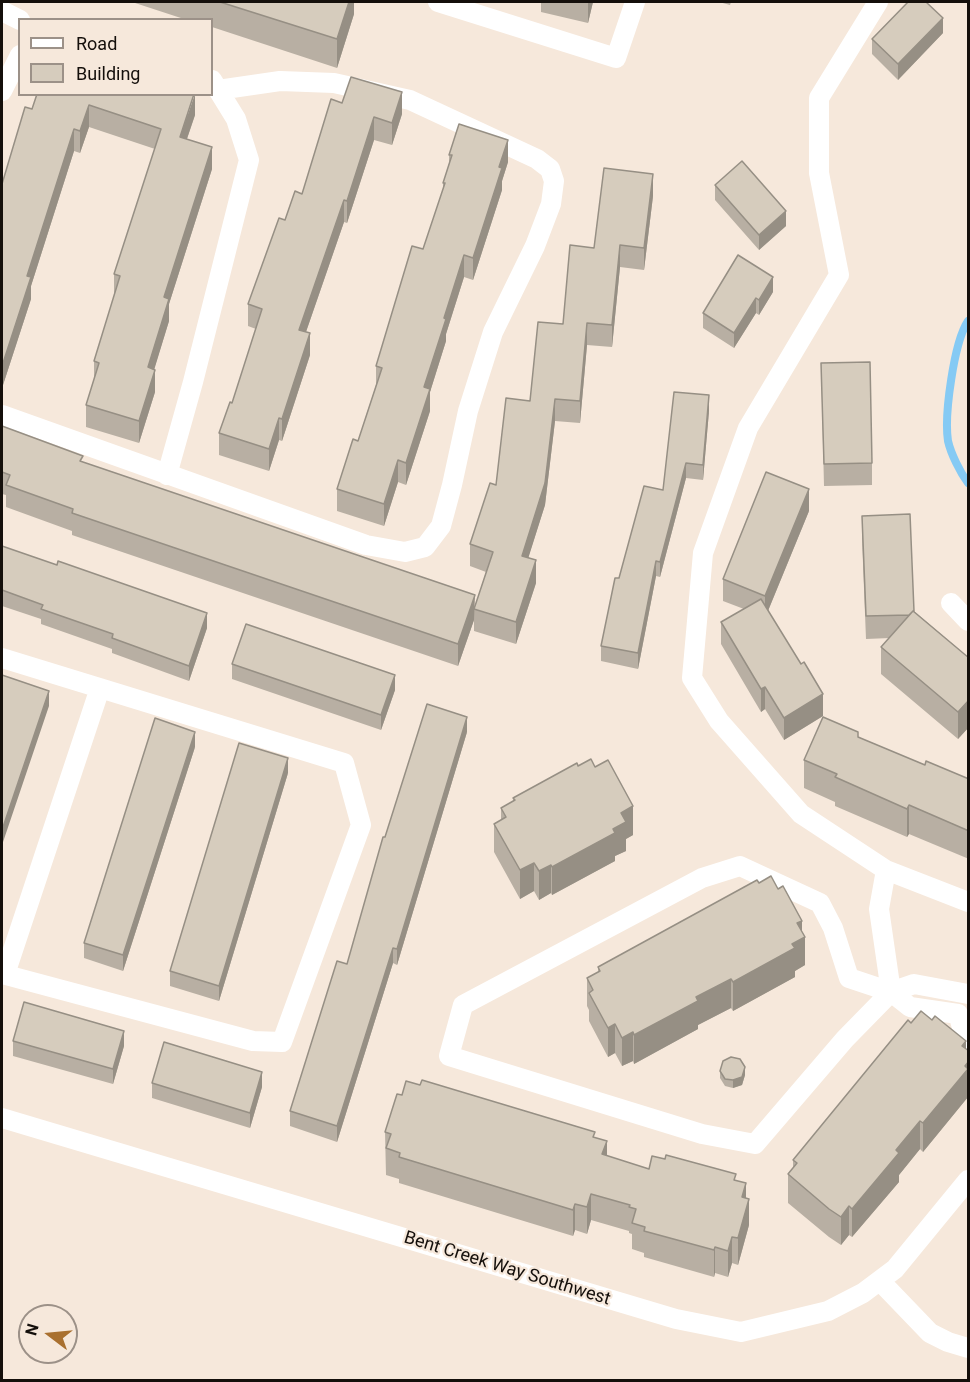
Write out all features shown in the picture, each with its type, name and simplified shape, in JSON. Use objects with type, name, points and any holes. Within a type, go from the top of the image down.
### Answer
[{"type":"street","points":[[438,2],[616,58],[635,2]]},
{"type":"street","points":[[878,2],[819,98],[819,173],[839,275],[748,428],[703,553],[692,678],[718,721],[801,814],[886,870],[969,902]]},
{"type":"street","points":[[2,11],[18,19]]},
{"type":"street","points":[[2,91],[18,58]]},
{"type":"street","points":[[2,415],[167,475],[366,545],[405,552],[425,547],[441,526],[468,411],[493,332],[535,246],[551,204],[554,181],[550,169],[537,159],[411,100],[334,83],[280,81],[215,84],[236,119],[249,160],[167,475]]},
{"type":"street","points":[[969,603],[951,603],[969,621]]},
{"type":"street","points":[[2,658],[100,688],[344,763],[361,825],[282,1042],[253,1041],[3,974],[100,688]]},
{"type":"street","points":[[963,1017],[910,1007],[891,992],[849,978],[833,928],[820,903],[740,866],[702,878],[463,1005],[449,1056],[702,1134],[755,1144],[845,1039],[891,992],[914,984],[966,993],[963,1017],[965,1037],[969,1040]]},
{"type":"street","points":[[886,870],[879,909],[891,992]]},
{"type":"street","name":"Bent Creek Way Southwest","points":[[2,1118],[676,1319],[741,1332],[828,1311],[863,1293],[895,1269],[969,1180]]},
{"type":"street","points":[[880,1281],[930,1333],[948,1342],[969,1348]]},
{"type":"building","points":[[220,2],[349,2],[337,39]]},
{"type":"building","points":[[908,2],[926,2],[943,18],[898,64],[872,39]]},
{"type":"building","points":[[351,77],[402,92],[392,123],[374,117],[347,201],[344,200],[299,330],[310,333],[282,419],[279,418],[269,449],[219,433],[230,402],[232,403],[262,309],[248,304],[279,218],[285,220],[295,191],[302,194],[331,99],[342,103]]},
{"type":"building","points":[[36,96],[193,96],[180,137],[212,147],[164,297],[169,299],[148,367],[155,370],[139,421],[86,405],[99,363],[94,361],[120,276],[114,274],[161,129],[89,105],[80,131],[74,129],[27,276],[31,277],[3,363],[2,184],[25,107],[32,109]]},
{"type":"building","points":[[459,124],[508,140],[499,167],[502,168],[473,258],[464,255],[444,318],[446,319],[424,387],[430,389],[406,463],[398,460],[384,504],[337,489],[353,439],[358,441],[382,368],[376,366],[412,246],[423,249],[445,183],[443,183],[452,155],[449,155]]},
{"type":"building","points":[[742,161],[786,211],[759,235],[715,185]]},
{"type":"building","points":[[604,168],[653,174],[644,248],[620,245],[612,325],[587,323],[580,401],[555,399],[545,483],[522,556],[536,560],[516,622],[474,609],[493,552],[470,544],[490,483],[496,485],[506,398],[530,401],[538,322],[563,324],[570,245],[594,248]]},
{"type":"building","points":[[738,255],[773,277],[759,300],[756,298],[734,333],[703,313]]},
{"type":"building","points":[[870,362],[872,463],[824,464],[821,363]]},
{"type":"building","points":[[674,392],[709,395],[703,465],[686,463],[660,562],[656,561],[638,653],[601,646],[615,578],[619,578],[644,486],[663,490]]},
{"type":"building","points":[[2,426],[83,456],[80,461],[475,595],[458,644],[72,513],[73,509],[6,485],[10,475],[2,472]]},
{"type":"building","points":[[766,472],[809,489],[765,596],[723,579]]},
{"type":"building","points":[[910,514],[914,611],[909,615],[866,616],[862,516]]},
{"type":"building","points":[[2,546],[57,565],[58,561],[207,613],[189,666],[112,638],[113,634],[41,609],[43,605],[2,590]]},
{"type":"building","points":[[761,599],[801,664],[804,662],[823,694],[784,718],[765,687],[761,689],[721,622]]},
{"type":"building","points":[[913,611],[969,658],[969,700],[958,712],[881,647]]},
{"type":"building","points":[[246,624],[395,675],[381,715],[232,664]]},
{"type":"building","points":[[2,675],[49,691],[2,830]]},
{"type":"building","points":[[427,704],[467,717],[397,949],[393,948],[337,1126],[290,1111],[337,961],[347,964],[383,837],[385,837]]},
{"type":"building","points":[[823,717],[858,732],[858,737],[925,765],[926,761],[969,779],[969,831],[909,805],[907,809],[835,777],[837,774],[804,760]]},
{"type":"building","points":[[155,718],[195,732],[123,955],[84,943]]},
{"type":"building","points":[[239,743],[288,758],[219,986],[170,971]]},
{"type":"building","points":[[591,759],[595,767],[608,760],[633,806],[621,813],[626,822],[613,829],[615,833],[552,867],[551,865],[539,871],[534,863],[520,870],[494,824],[506,817],[501,808],[515,800],[513,798],[577,763],[578,766]]},
{"type":"building","points":[[771,876],[778,889],[783,886],[802,921],[797,923],[805,937],[792,944],[795,948],[733,982],[731,979],[696,997],[698,1001],[634,1035],[633,1032],[622,1038],[615,1024],[608,1028],[589,993],[593,990],[587,978],[600,971],[598,967],[757,880],[759,883]]},
{"type":"building","points":[[24,1002],[124,1031],[113,1069],[13,1041]]},
{"type":"building","points":[[921,1011],[932,1020],[935,1016],[966,1041],[962,1046],[969,1051],[969,1061],[965,1066],[968,1069],[923,1123],[920,1121],[896,1150],[899,1153],[852,1209],[849,1206],[841,1217],[788,1174],[797,1163],[793,1160],[908,1020],[911,1023]]},
{"type":"building","points":[[164,1042],[262,1072],[250,1113],[152,1083]]},
{"type":"building","points":[[731,1057],[740,1059],[745,1067],[742,1077],[733,1080],[725,1079],[720,1071],[723,1061]]},
{"type":"building","points":[[422,1080],[595,1132],[593,1137],[607,1141],[602,1154],[649,1169],[652,1156],[665,1159],[666,1155],[736,1174],[734,1180],[746,1183],[742,1197],[749,1199],[738,1238],[732,1237],[728,1251],[715,1247],[714,1250],[644,1231],[645,1227],[632,1223],[636,1209],[629,1207],[630,1205],[591,1194],[587,1207],[575,1204],[573,1210],[399,1157],[400,1153],[386,1148],[391,1134],[385,1132],[397,1094],[402,1095],[406,1081],[420,1085]]},
{"type":"waterway","points":[[968,321],[954,361],[947,414],[948,441],[951,452],[968,483]]}]
